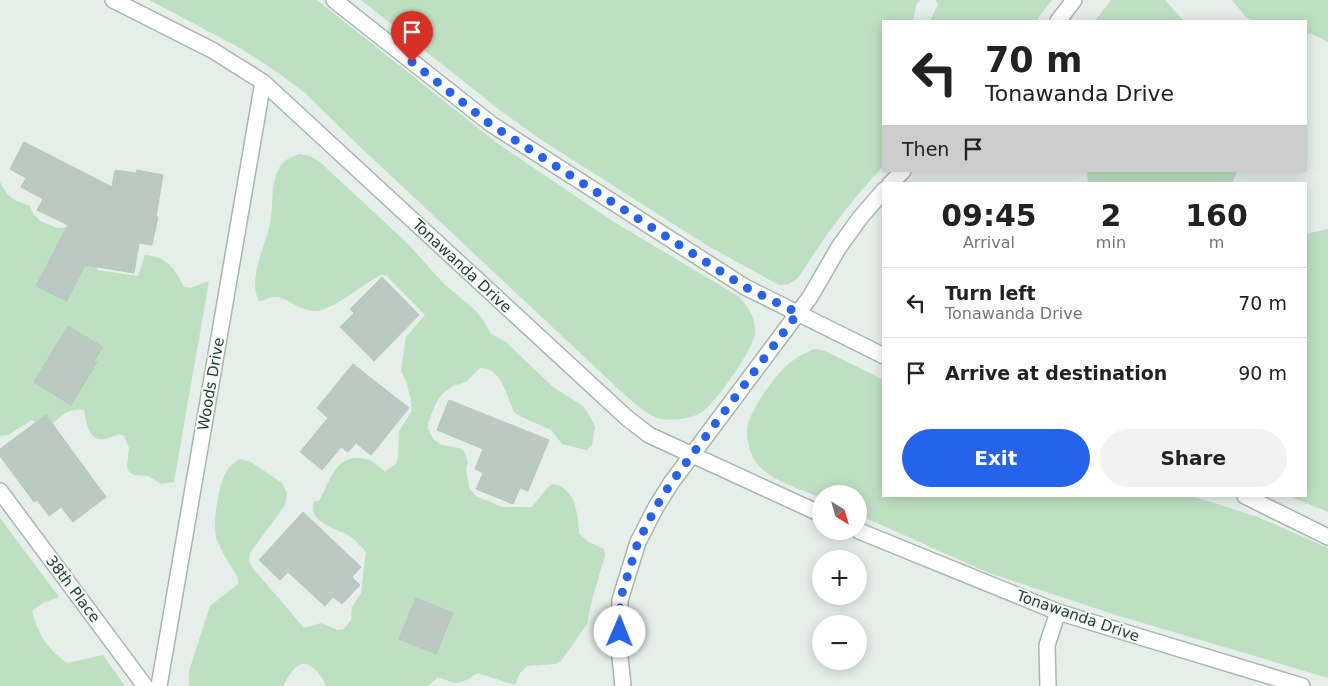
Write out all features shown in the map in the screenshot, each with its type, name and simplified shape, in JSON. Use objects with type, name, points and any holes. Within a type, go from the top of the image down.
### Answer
[{"type":"street","name":"Tonawanda Drive","points":[[113,0],[212,50],[264,82],[627,418],[649,435],[812,510]]},
{"type":"street","points":[[334,0],[490,124],[745,287],[882,355]]},
{"type":"street","points":[[1059,20],[1074,0]]},
{"type":"street","name":"Woods Drive","points":[[159,686],[264,82]]},
{"type":"street","points":[[892,182],[902,172]]},
{"type":"street","points":[[623,686],[619,648],[620,600],[638,542],[671,483],[810,297],[839,246],[882,192]]},
{"type":"street","name":"38th Place","points":[[0,492],[145,686]]},
{"type":"street","points":[[1247,497],[1328,537]]},
{"type":"street","name":"Tonawanda Drive","points":[[868,535],[1058,612],[1302,686]]},
{"type":"street","points":[[1048,686],[1047,645],[1058,612]]},
{"type":"green space","points":[[149,0],[317,0],[497,143],[614,222],[738,296],[751,313],[755,328],[753,341],[741,363],[709,406],[702,412],[676,420],[661,419],[647,413],[626,396],[305,93],[240,48]]},
{"type":"green space","points":[[361,0],[920,0],[916,5],[913,20],[882,20],[882,168],[838,220],[798,278],[789,284],[779,285],[708,246],[540,139],[501,111]]},
{"type":"green space","points":[[935,0],[1052,0],[1037,20],[930,20],[938,4]]},
{"type":"green space","points":[[1111,0],[1165,0],[1183,20],[1096,20]]},
{"type":"green space","points":[[1232,0],[1328,0],[1328,42],[1312,34],[1307,34],[1307,20],[1251,20],[1247,18]]},
{"type":"green space","points":[[299,154],[310,156],[320,162],[408,244],[444,284],[476,311],[491,334],[506,342],[553,387],[583,406],[595,427],[592,445],[587,450],[562,444],[551,430],[514,412],[498,377],[487,369],[480,368],[466,382],[453,386],[443,393],[436,403],[428,423],[428,429],[433,439],[442,445],[459,448],[464,451],[468,462],[466,468],[469,488],[476,496],[502,507],[532,507],[548,487],[553,484],[561,487],[567,491],[574,503],[579,533],[587,541],[604,549],[605,555],[587,624],[561,661],[555,664],[527,666],[520,673],[515,685],[478,673],[462,682],[454,682],[438,677],[428,686],[326,686],[321,676],[313,668],[304,664],[294,669],[283,686],[189,686],[189,671],[210,606],[238,584],[238,578],[221,550],[215,534],[218,496],[223,478],[229,468],[240,459],[251,462],[282,483],[287,493],[285,505],[250,553],[249,560],[251,566],[304,628],[321,623],[338,630],[344,629],[351,620],[352,607],[361,593],[366,552],[351,537],[319,520],[313,509],[314,502],[319,501],[336,469],[349,459],[369,460],[385,471],[396,464],[399,431],[412,411],[406,381],[401,371],[406,337],[425,315],[387,276],[381,275],[341,301],[317,311],[304,309],[277,297],[259,301],[256,293],[256,273],[270,223],[276,176],[284,162]]},
{"type":"green space","points":[[1087,172],[1237,172],[1233,182],[1088,182]]},
{"type":"green space","points":[[0,182],[12,198],[30,206],[32,212],[40,221],[57,228],[70,227],[107,203],[97,270],[138,276],[145,255],[165,261],[177,274],[184,287],[190,288],[209,281],[174,482],[161,484],[148,476],[134,475],[129,472],[127,466],[129,448],[124,436],[119,434],[103,439],[93,436],[87,426],[84,410],[67,412],[47,431],[32,420],[8,435],[0,436]]},
{"type":"green space","points":[[1328,229],[1328,512],[1291,497],[1307,497],[1307,234]]},
{"type":"green space","points":[[814,349],[825,351],[882,379],[882,497],[1195,497],[1258,517],[1328,548],[1328,678],[1116,615],[989,573],[868,519],[868,485],[812,485],[812,494],[772,477],[753,458],[747,429],[750,417],[772,382],[794,360]]},
{"type":"green space","points":[[0,518],[59,597],[43,603],[32,611],[44,640],[67,663],[103,655],[125,686],[0,686]]},
{"type":"building","points":[[24,142],[112,187],[115,170],[136,173],[137,170],[163,175],[156,217],[158,217],[152,245],[139,243],[134,273],[85,265],[67,301],[36,286],[68,225],[37,210],[43,199],[21,187],[26,178],[10,169]]},
{"type":"building","points":[[382,277],[419,315],[374,361],[340,327],[354,313],[350,309]]},
{"type":"building","points":[[68,326],[103,347],[94,361],[97,362],[71,405],[34,382]]},
{"type":"building","points":[[353,364],[409,408],[371,455],[356,443],[348,452],[341,447],[322,470],[300,452],[328,418],[317,408]]},
{"type":"building","points":[[449,400],[549,440],[528,491],[520,488],[513,504],[476,489],[483,473],[475,469],[483,449],[437,430]]},
{"type":"building","points":[[46,415],[106,497],[73,522],[61,507],[49,516],[37,500],[34,502],[0,456],[0,449]]},
{"type":"building","points":[[303,512],[361,567],[352,577],[360,585],[342,604],[333,597],[325,606],[288,572],[280,580],[259,560]]},
{"type":"building","points":[[416,598],[453,613],[436,654],[399,639]]},
{"type":"route","points":[[412,62],[490,124],[745,287],[798,313],[671,483],[656,507],[638,542],[620,600],[620,632]]}]
